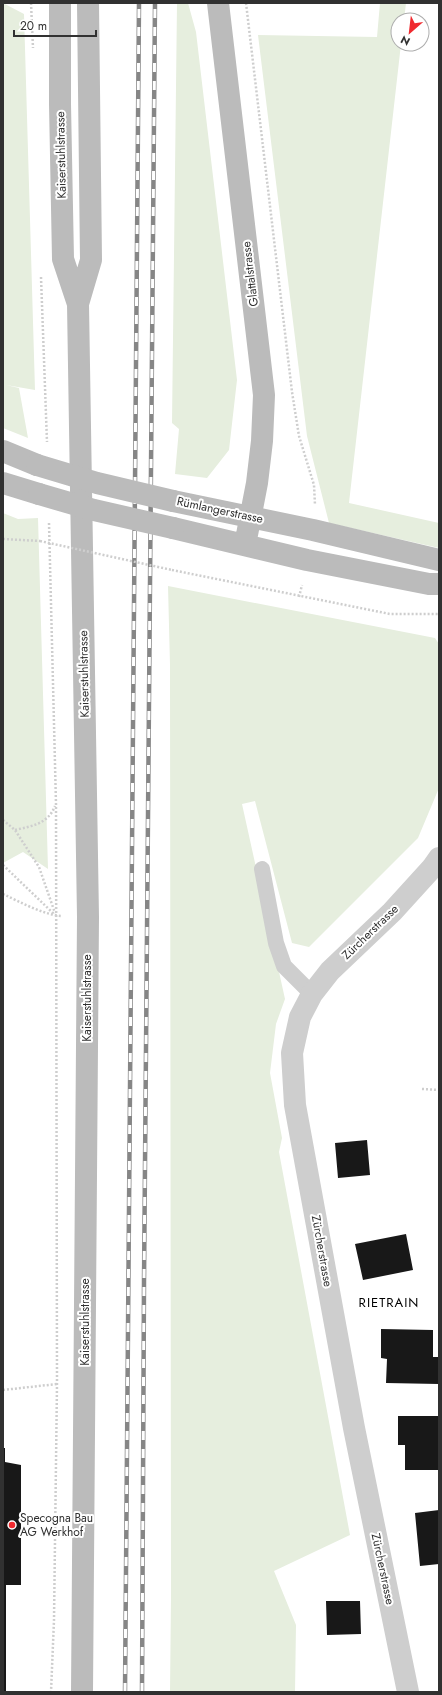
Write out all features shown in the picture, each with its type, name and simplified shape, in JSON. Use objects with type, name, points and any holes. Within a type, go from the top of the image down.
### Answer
[{"type":"main road","name":"Kaiserstuhlstrasse","points":[[60,3],[63,259],[78,304]]},
{"type":"main road","name":"Kaiserstuhlstrasse","points":[[82,1692],[88,917],[78,304],[91,260],[88,3]]},
{"type":"main road","name":"Glattalstrasse","points":[[218,3],[264,395],[262,441],[245,546]]},
{"type":"main road","name":"Rümlangerstrasse","points":[[3,451],[42,457],[97,483],[439,560]]},
{"type":"main road","points":[[3,483],[94,510],[245,546],[307,560],[430,584],[439,584]]},
{"type":"street","name":"Zürcherstrasse","points":[[408,1692],[354,1428],[295,1105],[292,1053],[300,1016],[312,994],[330,971],[392,912],[432,868],[439,858]]},
{"type":"lane","points":[[262,869],[276,943],[284,966],[312,994]]},
{"type":"path","points":[[31,3],[33,51]]},
{"type":"path","points":[[246,3],[292,392],[299,436],[314,485],[315,506]]},
{"type":"path","points":[[41,273],[42,457]]},
{"type":"path","points":[[49,519],[56,804],[57,1384],[54,1620],[51,1692]]},
{"type":"path","points":[[3,539],[40,541],[172,570],[390,614],[439,614]]},
{"type":"path","points":[[15,830],[42,823],[52,814],[56,804]]},
{"type":"path","points":[[3,820],[15,830],[39,867],[56,915]]},
{"type":"path","points":[[3,865],[56,915]]},
{"type":"path","points":[[3,894],[56,915]]},
{"type":"path","points":[[422,1089],[439,1090]]},
{"type":"path","points":[[3,1390],[57,1384]]},
{"type":"green space","points":[[3,3],[24,14],[35,390],[6,385],[19,388],[28,438],[3,428]]},
{"type":"green space","points":[[177,3],[188,3],[196,32],[237,380],[229,450],[207,478],[175,474],[179,429],[172,423]]},
{"type":"green space","points":[[380,3],[406,3],[405,12],[390,12],[390,52],[400,52],[349,503],[439,523],[439,548],[329,523],[307,436],[258,35],[377,37]]},
{"type":"green space","points":[[3,513],[18,519],[38,518],[48,869],[23,852],[3,863]]},
{"type":"green space","points":[[168,586],[435,638],[439,644],[439,788],[418,838],[309,947],[292,943],[255,801],[242,804],[285,999],[276,1024],[270,1073],[282,1138],[279,1152],[350,1535],[274,1571],[296,1625],[295,1692],[170,1692],[170,665]]},
{"type":"building","points":[[367,1140],[370,1175],[338,1178],[335,1143]]},
{"type":"building","points":[[406,1234],[413,1270],[363,1280],[355,1244]]},
{"type":"building","points":[[381,1329],[433,1330],[433,1357],[439,1357],[439,1384],[386,1383],[387,1359],[381,1358]]},
{"type":"building","points":[[398,1416],[439,1416],[439,1470],[405,1470],[405,1445],[398,1445]]},
{"type":"building","name":"Specogna Bau AG Werkhof","points":[[3,1448],[5,1448],[5,1462],[21,1465],[21,1585],[6,1585],[6,1692],[3,1692]]},
{"type":"building","points":[[439,1510],[439,1564],[420,1566],[415,1513]]},
{"type":"building","points":[[326,1601],[360,1601],[361,1634],[327,1635]]},
{"type":"railway","points":[[125,1692],[139,3]]},
{"type":"railway","points":[[142,1692],[155,3]]},
{"type":"place","name":"Specogna Bau AG Werkhof","points":[[12,1525]]},
{"type":"district","name":"RIETRAIN","points":[[389,1302]]}]
